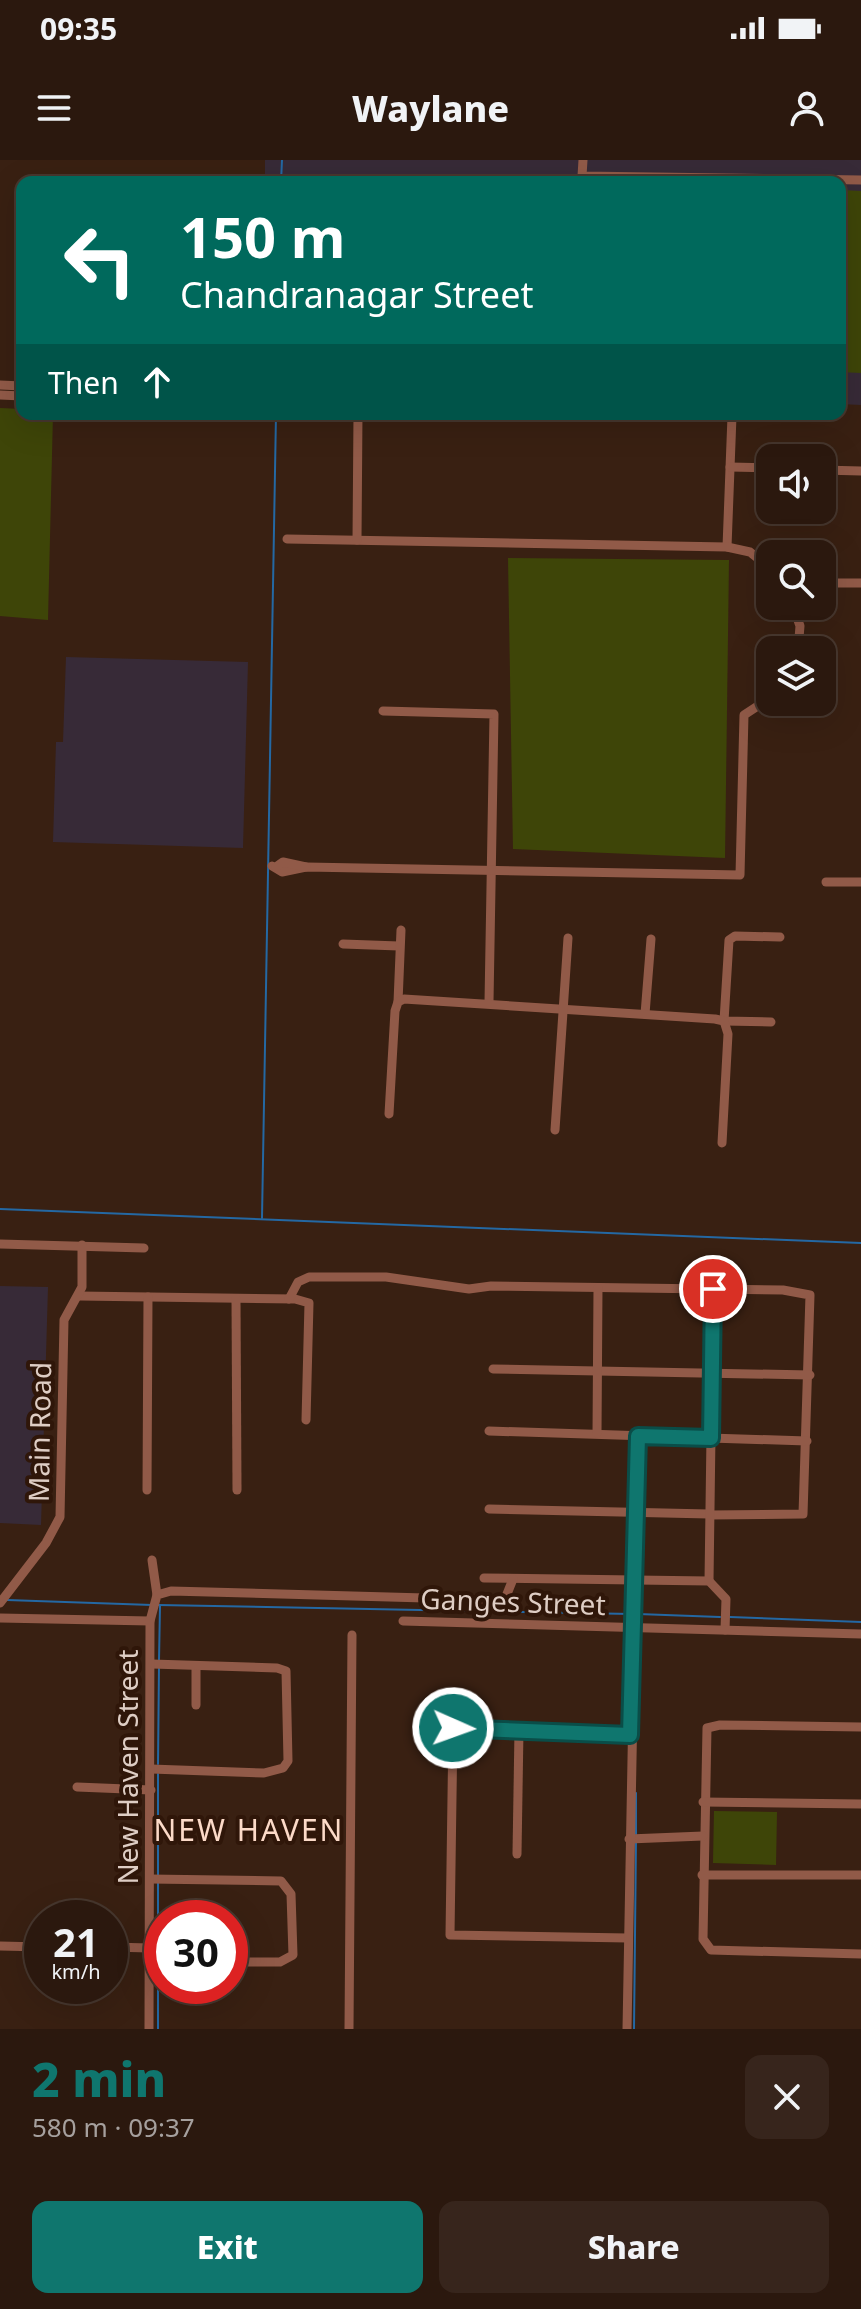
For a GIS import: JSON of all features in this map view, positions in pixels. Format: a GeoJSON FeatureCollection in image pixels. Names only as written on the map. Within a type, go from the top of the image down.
{"type":"FeatureCollection","features":[{"type":"Feature","properties":{"kind":"street"},"geometry":{"type":"LineString","coordinates":[[357,540],[358,420]]}},
{"type":"Feature","properties":{"kind":"street"},"geometry":{"type":"LineString","coordinates":[[727,547],[732,420]]}},
{"type":"Feature","properties":{"kind":"street"},"geometry":{"type":"LineString","coordinates":[[730,467],[756,468]]}},
{"type":"Feature","properties":{"kind":"street"},"geometry":{"type":"LineString","coordinates":[[836,470],[861,471]]}},
{"type":"Feature","properties":{"kind":"street"},"geometry":{"type":"LineString","coordinates":[[287,539],[727,547],[750,552],[756,557]]}},
{"type":"Feature","properties":{"kind":"street"},"geometry":{"type":"LineString","coordinates":[[836,583],[861,583]]}},
{"type":"Feature","properties":{"kind":"street"},"geometry":{"type":"LineString","coordinates":[[274,867],[283,862],[306,867],[740,875],[744,715],[756,707]]}},
{"type":"Feature","properties":{"kind":"street"},"geometry":{"type":"LineString","coordinates":[[383,711],[494,714],[489,1002]]}},
{"type":"Feature","properties":{"kind":"street"},"geometry":{"type":"LineString","coordinates":[[826,882],[861,882]]}},
{"type":"Feature","properties":{"kind":"street"},"geometry":{"type":"LineString","coordinates":[[389,1114],[401,930]]}},
{"type":"Feature","properties":{"kind":"street"},"geometry":{"type":"LineString","coordinates":[[722,1143],[729,940],[735,936],[780,937]]}},
{"type":"Feature","properties":{"kind":"street"},"geometry":{"type":"LineString","coordinates":[[555,1130],[568,938]]}},
{"type":"Feature","properties":{"kind":"street"},"geometry":{"type":"LineString","coordinates":[[645,1014],[651,939]]}},
{"type":"Feature","properties":{"kind":"street"},"geometry":{"type":"LineString","coordinates":[[343,944],[399,946]]}},
{"type":"Feature","properties":{"kind":"street"},"geometry":{"type":"LineString","coordinates":[[398,1002],[404,999],[489,1002],[771,1022]]}},
{"type":"Feature","properties":{"kind":"street"},"geometry":{"type":"LineString","coordinates":[[0,1244],[144,1248]]}},
{"type":"Feature","properties":{"kind":"street","name":"Main Road"},"geometry":{"type":"LineString","coordinates":[[0,1603],[5,1587],[46,1543],[60,1517],[64,1320],[79,1296],[82,1245]]}},
{"type":"Feature","properties":{"kind":"street"},"geometry":{"type":"LineString","coordinates":[[289,1299],[298,1282],[309,1277],[386,1277],[469,1289],[491,1286],[783,1290],[810,1295],[810,1375],[803,1514],[489,1509]]}},
{"type":"Feature","properties":{"kind":"street"},"geometry":{"type":"LineString","coordinates":[[597,1433],[598,1288]]}},
{"type":"Feature","properties":{"kind":"street"},"geometry":{"type":"LineString","coordinates":[[713,1289],[709,1581],[726,1599],[725,1622]]}},
{"type":"Feature","properties":{"kind":"street"},"geometry":{"type":"LineString","coordinates":[[79,1296],[289,1299],[309,1303],[306,1420]]}},
{"type":"Feature","properties":{"kind":"street"},"geometry":{"type":"LineString","coordinates":[[147,1490],[148,1297]]}},
{"type":"Feature","properties":{"kind":"street"},"geometry":{"type":"LineString","coordinates":[[236,1299],[237,1490]]}},
{"type":"Feature","properties":{"kind":"street"},"geometry":{"type":"LineString","coordinates":[[493,1369],[810,1375]]}},
{"type":"Feature","properties":{"kind":"street"},"geometry":{"type":"LineString","coordinates":[[489,1431],[807,1441]]}},
{"type":"Feature","properties":{"kind":"street"},"geometry":{"type":"LineString","coordinates":[[627,2029],[628,1938],[635,1838],[630,1735],[638,1436]]}},
{"type":"Feature","properties":{"kind":"street"},"geometry":{"type":"LineString","coordinates":[[152,1560],[156,1598],[171,1591],[497,1600],[505,1599],[513,1579]]}},
{"type":"Feature","properties":{"kind":"street"},"geometry":{"type":"LineString","coordinates":[[484,1578],[709,1581]]}},
{"type":"Feature","properties":{"kind":"street","name":"New Haven Street"},"geometry":{"type":"LineString","coordinates":[[150,1900],[151,1790],[155,1770],[159,1664],[151,1617],[156,1598]]}},
{"type":"Feature","properties":{"kind":"street"},"geometry":{"type":"LineString","coordinates":[[0,1618],[151,1617]]}},
{"type":"Feature","properties":{"kind":"street","name":"Ganges Street"},"geometry":{"type":"LineString","coordinates":[[403,1621],[632,1618],[725,1622],[861,1634]]}},
{"type":"Feature","properties":{"kind":"street"},"geometry":{"type":"LineString","coordinates":[[349,2029],[352,1635]]}},
{"type":"Feature","properties":{"kind":"street"},"geometry":{"type":"LineString","coordinates":[[155,1770],[264,1773],[287,1764],[286,1671],[159,1664]]}},
{"type":"Feature","properties":{"kind":"street"},"geometry":{"type":"LineString","coordinates":[[196,1666],[196,1705]]}},
{"type":"Feature","properties":{"kind":"street"},"geometry":{"type":"LineString","coordinates":[[861,1727],[720,1725],[707,1728],[702,1875],[703,1939],[708,1948],[719,1952],[861,1954]]}},
{"type":"Feature","properties":{"kind":"street"},"geometry":{"type":"LineString","coordinates":[[628,1938],[450,1935],[453,1728],[630,1735]]}},
{"type":"Feature","properties":{"kind":"street"},"geometry":{"type":"LineString","coordinates":[[517,1854],[519,1730]]}},
{"type":"Feature","properties":{"kind":"street"},"geometry":{"type":"LineString","coordinates":[[77,1787],[151,1790]]}},
{"type":"Feature","properties":{"kind":"street"},"geometry":{"type":"LineString","coordinates":[[703,1802],[861,1804]]}},
{"type":"Feature","properties":{"kind":"street"},"geometry":{"type":"LineString","coordinates":[[635,1838],[703,1836]]}},
{"type":"Feature","properties":{"kind":"street"},"geometry":{"type":"LineString","coordinates":[[702,1875],[861,1875]]}},
{"type":"Feature","properties":{"kind":"street"},"geometry":{"type":"LineString","coordinates":[[150,1879],[281,1881],[287,1886],[291,1894],[293,1955],[280,1962],[248,1962]]}},
{"type":"Feature","properties":{"kind":"street"},"geometry":{"type":"LineString","coordinates":[[0,1946],[24,1947]]}},
{"type":"Feature","properties":{"kind":"street","name":"New Haven Street"},"geometry":{"type":"LineString","coordinates":[[149,2004],[149,2029]]}},
{"type":"Feature","properties":{"kind":"shaded area"},"geometry":{"type":"Polygon","coordinates":[[[265,160],[861,160],[861,405],[846,404],[846,176],[265,176],[265,160]]]}},
{"type":"Feature","properties":{"kind":"shaded area"},"geometry":{"type":"Polygon","coordinates":[[[66,657],[248,662],[243,848],[53,842],[56,742],[63,742],[66,657]]]}},
{"type":"Feature","properties":{"kind":"shaded area"},"geometry":{"type":"Polygon","coordinates":[[[0,1286],[48,1287],[41,1525],[0,1523],[0,1286]]]}},
{"type":"Feature","properties":{"kind":"green space"},"geometry":{"type":"Polygon","coordinates":[[[846,190],[861,191],[861,373],[846,372],[846,190]]]}},
{"type":"Feature","properties":{"kind":"green space"},"geometry":{"type":"Polygon","coordinates":[[[0,408],[16,409],[16,420],[53,420],[48,620],[0,616],[0,408]]]}},
{"type":"Feature","properties":{"kind":"green space"},"geometry":{"type":"Polygon","coordinates":[[[508,558],[729,560],[725,858],[513,849],[508,558]]]}},
{"type":"Feature","properties":{"kind":"green space"},"geometry":{"type":"Polygon","coordinates":[[[714,1811],[777,1812],[776,1865],[713,1863],[714,1811]]]}},
{"type":"Feature","properties":{"kind":"waterway"},"geometry":{"type":"LineString","coordinates":[[281,176],[282,160]]}},
{"type":"Feature","properties":{"kind":"waterway"},"geometry":{"type":"LineString","coordinates":[[262,1218],[276,420]]}},
{"type":"Feature","properties":{"kind":"waterway"},"geometry":{"type":"LineString","coordinates":[[0,1209],[861,1243]]}},
{"type":"Feature","properties":{"kind":"waterway"},"geometry":{"type":"LineString","coordinates":[[7,1600],[152,1605]]}},
{"type":"Feature","properties":{"kind":"waterway"},"geometry":{"type":"LineString","coordinates":[[158,1605],[632,1614]]}},
{"type":"Feature","properties":{"kind":"waterway"},"geometry":{"type":"LineString","coordinates":[[159,1660],[160,1606]]}},
{"type":"Feature","properties":{"kind":"waterway"},"geometry":{"type":"LineString","coordinates":[[638,1614],[720,1617]]}},
{"type":"Feature","properties":{"kind":"waterway"},"geometry":{"type":"LineString","coordinates":[[730,1617],[861,1622]]}},
{"type":"Feature","properties":{"kind":"waterway"},"geometry":{"type":"LineString","coordinates":[[158,1764],[159,1666]]}},
{"type":"Feature","properties":{"kind":"waterway"},"geometry":{"type":"LineString","coordinates":[[158,1774],[158,1876]]}},
{"type":"Feature","properties":{"kind":"waterway"},"geometry":{"type":"LineString","coordinates":[[636,1793],[636,1835]]}},
{"type":"Feature","properties":{"kind":"waterway"},"geometry":{"type":"LineString","coordinates":[[634,2029],[636,1841]]}},
{"type":"Feature","properties":{"kind":"waterway"},"geometry":{"type":"LineString","coordinates":[[158,1882],[158,1900]]}},
{"type":"Feature","properties":{"kind":"waterway"},"geometry":{"type":"LineString","coordinates":[[158,2004],[158,2029]]}},
{"type":"Feature","properties":{"kind":"district","name":"NEW HAVEN"},"geometry":{"type":"Point","coordinates":[249,1831]}},
{"type":"Feature","properties":{"kind":"route"},"geometry":{"type":"LineString","coordinates":[[453,1728],[630,1735],[638,1436],[711,1438],[713,1289]]}}]}
